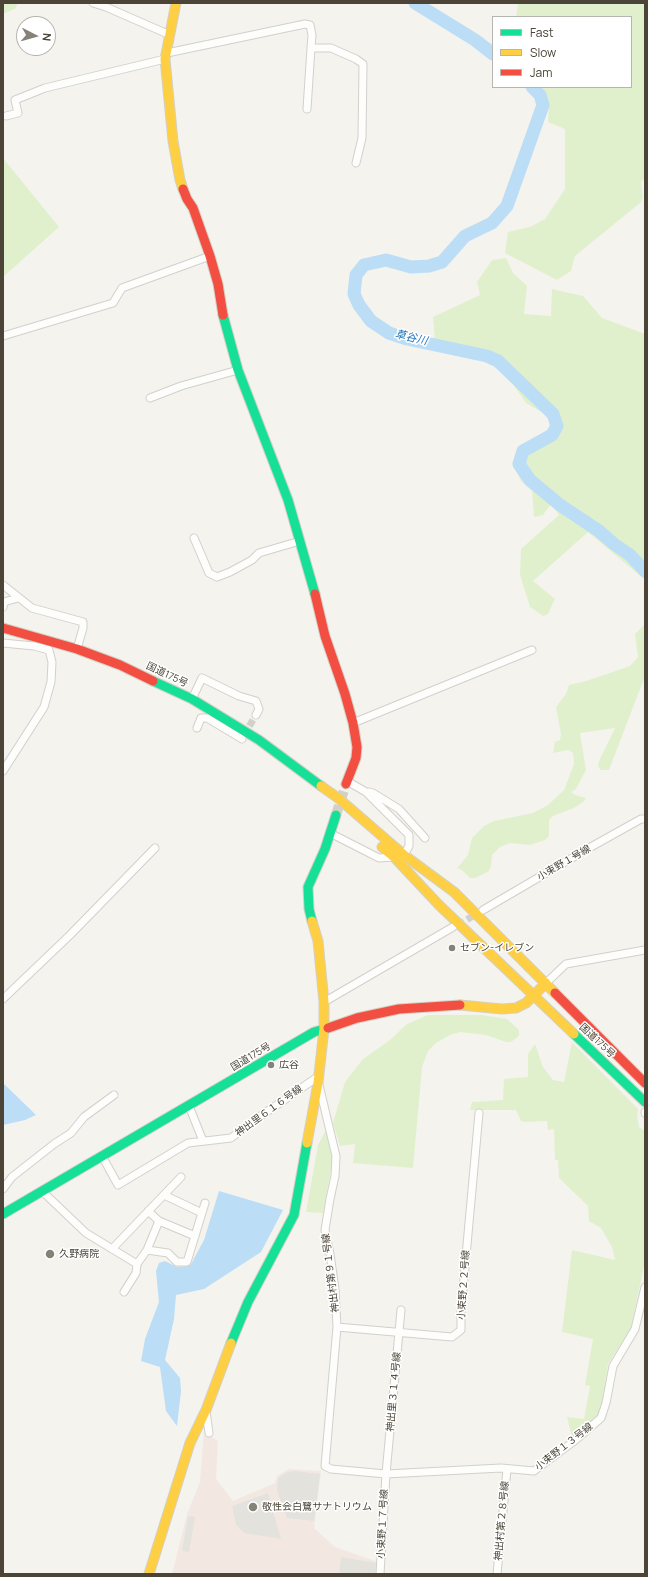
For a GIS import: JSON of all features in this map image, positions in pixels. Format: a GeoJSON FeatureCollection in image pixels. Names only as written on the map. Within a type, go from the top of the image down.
{"type":"FeatureCollection","features":[{"type":"Feature","properties":{"kind":"main road"},"geometry":{"type":"LineString","coordinates":[[176,3],[166,56],[173,141],[180,180],[187,199],[193,208],[210,256],[218,284],[223,315],[238,370],[288,500],[317,600],[325,636],[345,694],[353,723],[357,747],[356,758],[347,782]]}},
{"type":"Feature","properties":{"kind":"main road","name":"国道175号"},"geometry":{"type":"LineString","coordinates":[[3,628],[51,646],[77,649],[120,665],[192,699],[259,740],[305,776],[338,798],[404,855],[454,892],[645,1082]]}},
{"type":"Feature","properties":{"kind":"main road","name":"国道175号"},"geometry":{"type":"LineString","coordinates":[[305,776],[331,803],[394,856],[439,905],[645,1102]]}},
{"type":"Feature","properties":{"kind":"main road"},"geometry":{"type":"LineString","coordinates":[[149,1574],[190,1443],[206,1410],[248,1302],[294,1215],[318,1079],[324,1028],[324,1002],[318,941],[309,910],[308,887],[336,815]]}},
{"type":"Feature","properties":{"kind":"main road","name":"国道175号"},"geometry":{"type":"LineString","coordinates":[[4,1216],[42,1191],[294,1043],[324,1028],[357,1018],[399,1009],[463,1005],[502,1009],[516,1008],[526,1003],[546,983]]}},
{"type":"Feature","properties":{"kind":"street"},"geometry":{"type":"LineString","coordinates":[[93,3],[106,7],[170,35]]}},
{"type":"Feature","properties":{"kind":"street"},"geometry":{"type":"LineString","coordinates":[[6,116],[18,113],[15,100],[45,88],[166,56],[304,24],[310,26],[312,35],[307,109]]}},
{"type":"Feature","properties":{"kind":"street"},"geometry":{"type":"LineString","coordinates":[[311,48],[330,48],[356,59],[363,64],[362,138],[356,163]]}},
{"type":"Feature","properties":{"kind":"street"},"geometry":{"type":"LineString","coordinates":[[3,336],[113,304],[122,288],[210,256]]}},
{"type":"Feature","properties":{"kind":"street"},"geometry":{"type":"LineString","coordinates":[[150,398],[181,386],[238,370]]}},
{"type":"Feature","properties":{"kind":"street"},"geometry":{"type":"LineString","coordinates":[[194,538],[209,573],[216,577],[230,572],[252,560],[259,553],[300,541]]}},
{"type":"Feature","properties":{"kind":"street"},"geometry":{"type":"LineString","coordinates":[[3,585],[32,608],[83,622],[83,628],[77,649]]}},
{"type":"Feature","properties":{"kind":"street"},"geometry":{"type":"LineString","coordinates":[[3,608],[4,602],[18,598]]}},
{"type":"Feature","properties":{"kind":"street"},"geometry":{"type":"LineString","coordinates":[[3,643],[51,646],[52,662],[51,682],[44,707],[4,768]]}},
{"type":"Feature","properties":{"kind":"street"},"geometry":{"type":"LineString","coordinates":[[353,723],[532,650]]}},
{"type":"Feature","properties":{"kind":"street"},"geometry":{"type":"LineString","coordinates":[[192,699],[202,678],[239,696],[256,701],[259,709],[256,715]]}},
{"type":"Feature","properties":{"kind":"street"},"geometry":{"type":"LineString","coordinates":[[197,728],[201,718],[207,718],[242,739]]}},
{"type":"Feature","properties":{"kind":"street"},"geometry":{"type":"LineString","coordinates":[[347,782],[366,792],[409,835],[409,846],[404,855]]}},
{"type":"Feature","properties":{"kind":"street"},"geometry":{"type":"LineString","coordinates":[[366,792],[373,793],[399,810],[425,838]]}},
{"type":"Feature","properties":{"kind":"street","name":"小束野１号線"},"geometry":{"type":"LineString","coordinates":[[483,910],[588,848],[641,819],[645,819]]}},
{"type":"Feature","properties":{"kind":"street"},"geometry":{"type":"LineString","coordinates":[[330,833],[379,858],[394,856]]}},
{"type":"Feature","properties":{"kind":"street"},"geometry":{"type":"LineString","coordinates":[[3,999],[70,935],[155,848]]}},
{"type":"Feature","properties":{"kind":"street"},"geometry":{"type":"LineString","coordinates":[[324,1002],[454,928]]}},
{"type":"Feature","properties":{"kind":"street"},"geometry":{"type":"LineString","coordinates":[[546,983],[566,964],[645,950]]}},
{"type":"Feature","properties":{"kind":"street","name":"神出里６１６号線"},"geometry":{"type":"LineString","coordinates":[[102,1156],[118,1185],[188,1143],[219,1141],[232,1138],[318,1079]]}},
{"type":"Feature","properties":{"kind":"street","name":"神出村第９１号線"},"geometry":{"type":"LineString","coordinates":[[318,1079],[336,1156],[335,1176],[325,1230],[333,1275],[336,1327],[325,1466]]}},
{"type":"Feature","properties":{"kind":"street"},"geometry":{"type":"LineString","coordinates":[[3,1188],[12,1177],[54,1144],[71,1133],[84,1117],[114,1095]]}},
{"type":"Feature","properties":{"kind":"street"},"geometry":{"type":"LineString","coordinates":[[188,1106],[203,1141]]}},
{"type":"Feature","properties":{"kind":"street","name":"小束野２２号線"},"geometry":{"type":"LineString","coordinates":[[336,1327],[452,1337],[461,1330],[479,1113]]}},
{"type":"Feature","properties":{"kind":"street"},"geometry":{"type":"LineString","coordinates":[[112,1249],[181,1177]]}},
{"type":"Feature","properties":{"kind":"street"},"geometry":{"type":"LineString","coordinates":[[42,1191],[86,1233],[137,1264]]}},
{"type":"Feature","properties":{"kind":"street"},"geometry":{"type":"LineString","coordinates":[[164,1195],[202,1213]]}},
{"type":"Feature","properties":{"kind":"street"},"geometry":{"type":"LineString","coordinates":[[147,1250],[168,1253],[177,1262],[187,1262],[205,1204]]}},
{"type":"Feature","properties":{"kind":"street"},"geometry":{"type":"LineString","coordinates":[[148,1211],[159,1221],[195,1236]]}},
{"type":"Feature","properties":{"kind":"street"},"geometry":{"type":"LineString","coordinates":[[124,1292],[136,1273],[137,1264],[147,1250],[159,1221]]}},
{"type":"Feature","properties":{"kind":"street","name":"小束野１３号線"},"geometry":{"type":"LineString","coordinates":[[325,1466],[331,1469],[386,1474],[501,1468],[534,1471],[573,1442],[601,1418],[606,1403],[613,1366],[635,1329],[645,1287]]}},
{"type":"Feature","properties":{"kind":"street","name":"神出里３１４号線"},"geometry":{"type":"LineString","coordinates":[[386,1474],[402,1310]]}},
{"type":"Feature","properties":{"kind":"street"},"geometry":{"type":"LineString","coordinates":[[206,1410],[209,1433]]}},
{"type":"Feature","properties":{"kind":"street","name":"神出村第２８号線"},"geometry":{"type":"LineString","coordinates":[[497,1574],[507,1469]]}},
{"type":"Feature","properties":{"kind":"street","name":"小束野１７号線"},"geometry":{"type":"LineString","coordinates":[[380,1574],[386,1474]]}},
{"type":"Feature","properties":{"kind":"shaded area","name":"敬性会白鷺サナトリウム"},"geometry":{"type":"Polygon","coordinates":[[[204,1432],[218,1441],[216,1479],[233,1501],[275,1483],[277,1476],[289,1469],[321,1471],[314,1528],[335,1547],[378,1562],[377,1574],[172,1574],[187,1514],[200,1482],[204,1432]]]}},
{"type":"Feature","properties":{"kind":"shaded area"},"geometry":{"type":"Polygon","coordinates":[[[294,1471],[320,1474],[314,1521],[287,1518],[277,1491],[278,1478],[287,1472],[294,1471]]]}},
{"type":"Feature","properties":{"kind":"shaded area"},"geometry":{"type":"Polygon","coordinates":[[[268,1493],[281,1539],[244,1533],[236,1525],[232,1506],[268,1493]]]}},
{"type":"Feature","properties":{"kind":"shaded area"},"geometry":{"type":"Polygon","coordinates":[[[188,1516],[195,1517],[189,1552],[182,1551],[188,1516]]]}},
{"type":"Feature","properties":{"kind":"shaded area"},"geometry":{"type":"Polygon","coordinates":[[[341,1557],[376,1563],[375,1574],[339,1574],[341,1557]]]}},
{"type":"Feature","properties":{"kind":"green space"},"geometry":{"type":"Polygon","coordinates":[[[3,3],[18,3],[15,9],[3,14],[3,3]]]}},
{"type":"Feature","properties":{"kind":"green space"},"geometry":{"type":"Polygon","coordinates":[[[516,3],[645,3],[645,178],[641,182],[643,198],[640,203],[575,256],[571,271],[557,280],[505,253],[508,232],[530,227],[545,219],[565,189],[565,129],[548,122],[549,103],[542,88],[632,88],[632,16],[516,16],[518,4],[516,3]]]}},
{"type":"Feature","properties":{"kind":"green space"},"geometry":{"type":"Polygon","coordinates":[[[3,158],[59,227],[3,277],[3,158]]]}},
{"type":"Feature","properties":{"kind":"green space"},"geometry":{"type":"Polygon","coordinates":[[[506,258],[513,273],[527,286],[524,314],[551,316],[552,289],[583,296],[602,318],[645,334],[645,580],[588,532],[533,581],[555,599],[548,614],[543,616],[530,607],[520,575],[521,549],[559,515],[551,504],[543,515],[534,517],[532,491],[521,481],[514,466],[529,451],[556,436],[548,416],[526,403],[491,353],[435,340],[433,317],[480,295],[477,282],[492,260],[506,258]]]}},
{"type":"Feature","properties":{"kind":"green space"},"geometry":{"type":"Polygon","coordinates":[[[645,624],[645,676],[609,770],[601,770],[598,766],[615,728],[580,733],[586,770],[576,789],[571,792],[575,795],[586,798],[583,802],[574,808],[553,816],[549,820],[549,836],[545,840],[530,845],[510,843],[500,847],[492,855],[489,871],[475,878],[470,878],[462,870],[457,868],[468,855],[472,838],[484,826],[494,821],[533,813],[548,805],[564,790],[574,764],[573,753],[568,750],[553,753],[555,742],[560,740],[561,734],[556,707],[566,694],[569,685],[586,681],[630,666],[638,657],[635,634],[645,624]]]}},
{"type":"Feature","properties":{"kind":"green space"},"geometry":{"type":"Polygon","coordinates":[[[428,1015],[482,1015],[507,1019],[519,1030],[519,1036],[511,1042],[506,1042],[486,1035],[460,1032],[450,1035],[436,1043],[428,1051],[422,1067],[413,1168],[353,1163],[355,1144],[340,1146],[333,1123],[345,1082],[363,1059],[390,1040],[407,1024],[428,1015]]]}},
{"type":"Feature","properties":{"kind":"green space"},"geometry":{"type":"Polygon","coordinates":[[[572,1042],[638,1109],[637,1115],[639,1127],[645,1131],[645,1261],[631,1328],[608,1364],[603,1401],[598,1418],[572,1437],[567,1417],[584,1419],[590,1386],[585,1385],[593,1339],[562,1332],[572,1250],[615,1260],[612,1247],[601,1228],[589,1221],[588,1206],[559,1178],[558,1160],[555,1160],[554,1129],[548,1130],[547,1121],[521,1121],[516,1110],[470,1110],[472,1102],[503,1100],[504,1079],[528,1077],[528,1054],[535,1044],[543,1067],[553,1080],[564,1082],[572,1042]]]}},
{"type":"Feature","properties":{"kind":"green space"},"geometry":{"type":"Polygon","coordinates":[[[326,1130],[333,1158],[323,1213],[306,1212],[318,1145],[326,1130]]]}},
{"type":"Feature","properties":{"kind":"water"},"geometry":{"type":"Polygon","coordinates":[[[3,1083],[36,1115],[25,1120],[3,1125],[3,1083]]]}},
{"type":"Feature","properties":{"kind":"water"},"geometry":{"type":"Polygon","coordinates":[[[219,1191],[283,1210],[261,1252],[204,1289],[176,1295],[174,1319],[165,1360],[180,1378],[181,1391],[177,1426],[166,1411],[160,1367],[141,1361],[145,1339],[159,1302],[156,1271],[159,1263],[165,1261],[177,1267],[190,1266],[204,1240],[219,1191]]]}},
{"type":"Feature","properties":{"kind":"waterway","name":"草谷川"},"geometry":{"type":"LineString","coordinates":[[415,3],[475,40],[492,53]]}},
{"type":"Feature","properties":{"kind":"waterway","name":"草谷川"},"geometry":{"type":"LineString","coordinates":[[533,88],[540,95],[543,105],[507,206],[492,223],[465,236],[442,262],[429,266],[411,267],[386,260],[364,265],[356,275],[354,294],[359,305],[371,321],[389,333],[407,339],[487,356],[498,361],[553,414],[557,426],[552,435],[523,451],[519,464],[530,480],[560,505],[599,531],[630,555],[645,571]]}},
{"type":"Feature","properties":{"kind":"tunnel"},"geometry":{"type":"LineString","coordinates":[[244,735],[256,715]]}},
{"type":"Feature","properties":{"kind":"tunnel"},"geometry":{"type":"LineString","coordinates":[[336,815],[346,784]]}},
{"type":"Feature","properties":{"kind":"tunnel"},"geometry":{"type":"LineString","coordinates":[[458,925],[478,913]]}},
{"type":"Feature","properties":{"kind":"traffic: fast"},"geometry":{"type":"LineString","coordinates":[[223,315],[238,370],[288,500],[315,594]]}},
{"type":"Feature","properties":{"kind":"traffic: fast"},"geometry":{"type":"LineString","coordinates":[[153,681],[192,699],[259,740],[321,786]]}},
{"type":"Feature","properties":{"kind":"traffic: fast"},"geometry":{"type":"LineString","coordinates":[[312,921],[309,909],[308,887],[325,849],[336,815]]}},
{"type":"Feature","properties":{"kind":"traffic: fast"},"geometry":{"type":"LineString","coordinates":[[3,1214],[314,1032],[328,1028]]}},
{"type":"Feature","properties":{"kind":"traffic: fast"},"geometry":{"type":"LineString","coordinates":[[574,1034],[645,1102]]}},
{"type":"Feature","properties":{"kind":"traffic: fast"},"geometry":{"type":"LineString","coordinates":[[231,1343],[248,1302],[294,1215],[307,1143]]}},
{"type":"Feature","properties":{"kind":"traffic: slow"},"geometry":{"type":"LineString","coordinates":[[176,3],[165,59],[173,141],[183,189]]}},
{"type":"Feature","properties":{"kind":"traffic: slow"},"geometry":{"type":"LineString","coordinates":[[321,786],[338,798],[404,855],[454,892],[555,993]]}},
{"type":"Feature","properties":{"kind":"traffic: slow"},"geometry":{"type":"LineString","coordinates":[[382,847],[394,857],[439,905],[574,1034]]}},
{"type":"Feature","properties":{"kind":"traffic: slow"},"geometry":{"type":"LineString","coordinates":[[307,1143],[318,1083],[324,1029],[324,1002],[318,941],[312,921]]}},
{"type":"Feature","properties":{"kind":"traffic: slow"},"geometry":{"type":"LineString","coordinates":[[460,1005],[502,1009],[516,1008],[526,1003],[546,983]]}},
{"type":"Feature","properties":{"kind":"traffic: slow"},"geometry":{"type":"LineString","coordinates":[[149,1574],[190,1443],[206,1410],[231,1343]]}},
{"type":"Feature","properties":{"kind":"traffic: jam"},"geometry":{"type":"LineString","coordinates":[[183,189],[193,208],[210,256],[218,284],[223,315]]}},
{"type":"Feature","properties":{"kind":"traffic: jam"},"geometry":{"type":"LineString","coordinates":[[315,594],[325,636],[345,694],[353,723],[357,747],[356,758],[346,784]]}},
{"type":"Feature","properties":{"kind":"traffic: jam"},"geometry":{"type":"LineString","coordinates":[[3,628],[77,649],[120,665],[153,681]]}},
{"type":"Feature","properties":{"kind":"traffic: jam"},"geometry":{"type":"LineString","coordinates":[[555,993],[645,1083]]}},
{"type":"Feature","properties":{"kind":"traffic: jam"},"geometry":{"type":"LineString","coordinates":[[328,1028],[357,1018],[399,1009],[460,1005]]}},
{"type":"Feature","properties":{"kind":"place","name":"セブン-イレブン"},"geometry":{"type":"Point","coordinates":[452,948]}},
{"type":"Feature","properties":{"kind":"place","name":"広谷"},"geometry":{"type":"Point","coordinates":[271,1065]}},
{"type":"Feature","properties":{"kind":"place","name":"久野病院"},"geometry":{"type":"Point","coordinates":[50,1254]}},
{"type":"Feature","properties":{"kind":"place","name":"敬性会白鷺サナトリウム"},"geometry":{"type":"Point","coordinates":[253,1507]}}]}
